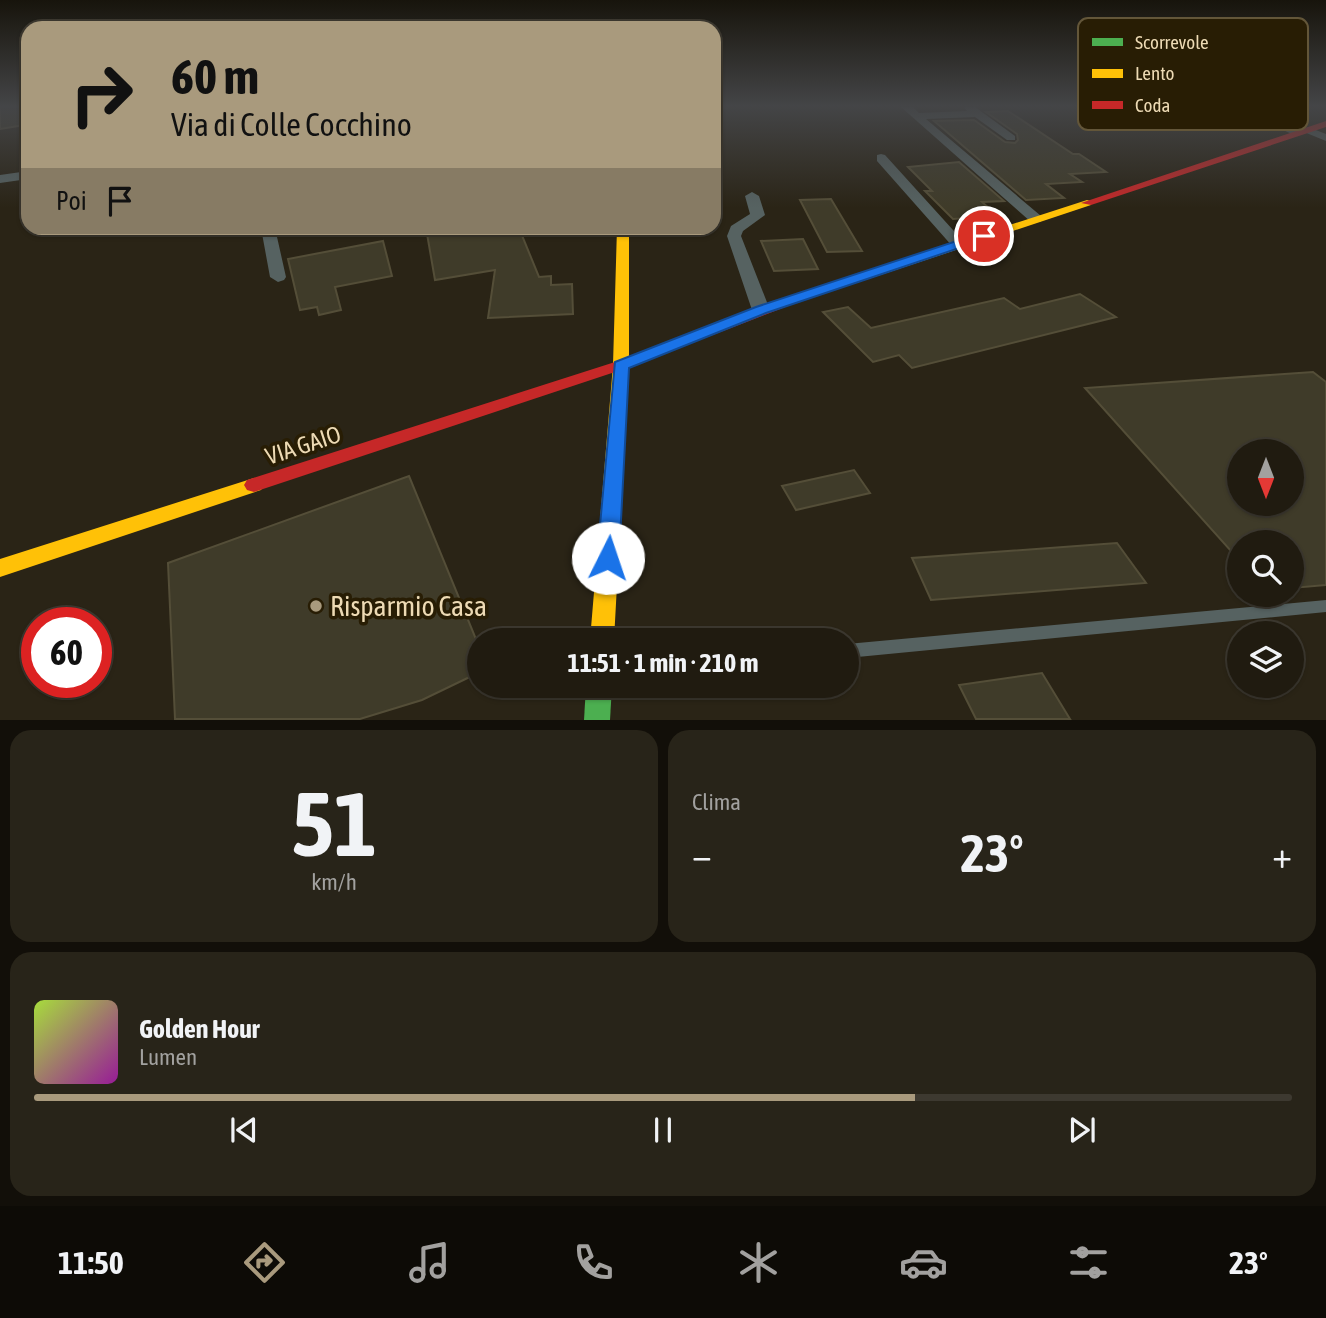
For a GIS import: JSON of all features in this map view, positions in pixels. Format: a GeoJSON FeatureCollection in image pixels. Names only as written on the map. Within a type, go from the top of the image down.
{"type":"FeatureCollection","features":[{"type":"Feature","properties":{"kind":"street"},"geometry":{"type":"LineString","coordinates":[[944,141],[1036,219]]}},
{"type":"Feature","properties":{"kind":"street","name":"VIA GAIO"},"geometry":{"type":"LineString","coordinates":[[0,568],[621,365],[761,310],[1277,141]]}},
{"type":"Feature","properties":{"kind":"street"},"geometry":{"type":"LineString","coordinates":[[881,158],[958,244]]}},
{"type":"Feature","properties":{"kind":"street"},"geometry":{"type":"LineString","coordinates":[[0,179],[21,176]]}},
{"type":"Feature","properties":{"kind":"street"},"geometry":{"type":"LineString","coordinates":[[752,196],[758,215],[739,226],[734,236],[761,310]]}},
{"type":"Feature","properties":{"kind":"street"},"geometry":{"type":"LineString","coordinates":[[269,235],[278,277]]}},
{"type":"Feature","properties":{"kind":"street"},"geometry":{"type":"LineString","coordinates":[[604,628],[621,365],[623,235]]}},
{"type":"Feature","properties":{"kind":"street"},"geometry":{"type":"LineString","coordinates":[[597,719],[598,698]]}},
{"type":"Feature","properties":{"kind":"lane"},"geometry":{"type":"LineString","coordinates":[[859,650],[1326,606]]}},
{"type":"Feature","properties":{"kind":"building"},"geometry":{"type":"Polygon","coordinates":[[[957,141],[1015,143],[1017,141],[1053,141],[1106,172],[1070,174],[1082,182],[1046,184],[1064,198],[1026,200],[957,141]]]}},
{"type":"Feature","properties":{"kind":"building"},"geometry":{"type":"Polygon","coordinates":[[[959,162],[1004,201],[982,202],[998,216],[953,219],[925,191],[932,191],[908,167],[959,162]]]}},
{"type":"Feature","properties":{"kind":"building"},"geometry":{"type":"Polygon","coordinates":[[[831,199],[862,251],[827,252],[800,200],[831,199]]]}},
{"type":"Feature","properties":{"kind":"building"},"geometry":{"type":"Polygon","coordinates":[[[427,235],[522,235],[539,277],[551,276],[551,285],[572,284],[573,314],[488,318],[495,270],[435,280],[427,235]]]}},
{"type":"Feature","properties":{"kind":"building"},"geometry":{"type":"Polygon","coordinates":[[[803,239],[818,269],[774,271],[761,241],[803,239]]]}},
{"type":"Feature","properties":{"kind":"building"},"geometry":{"type":"Polygon","coordinates":[[[383,241],[392,276],[335,287],[341,310],[319,315],[317,307],[300,310],[288,259],[383,241]]]}},
{"type":"Feature","properties":{"kind":"building"},"geometry":{"type":"Polygon","coordinates":[[[1080,294],[1116,317],[912,368],[899,355],[873,362],[823,312],[848,307],[871,328],[1004,298],[1020,309],[1080,294]]]}},
{"type":"Feature","properties":{"kind":"building"},"geometry":{"type":"Polygon","coordinates":[[[1313,372],[1326,382],[1326,585],[1304,587],[1304,530],[1227,530],[1227,547],[1085,388],[1313,372]]]}},
{"type":"Feature","properties":{"kind":"building"},"geometry":{"type":"Polygon","coordinates":[[[854,470],[870,493],[796,510],[782,486],[854,470]]]}},
{"type":"Feature","properties":{"kind":"building","name":"Risparmio Casa"},"geometry":{"type":"Polygon","coordinates":[[[409,476],[471,628],[467,628],[467,678],[422,700],[360,719],[175,719],[168,563],[409,476]]]}},
{"type":"Feature","properties":{"kind":"building"},"geometry":{"type":"Polygon","coordinates":[[[1117,543],[1146,583],[931,600],[912,558],[1117,543]]]}},
{"type":"Feature","properties":{"kind":"building"},"geometry":{"type":"Polygon","coordinates":[[[1042,673],[1070,719],[976,719],[959,685],[1042,673]]]}},
{"type":"Feature","properties":{"kind":"traffic: fast"},"geometry":{"type":"LineString","coordinates":[[597,720],[598,698]]}},
{"type":"Feature","properties":{"kind":"traffic: slow"},"geometry":{"type":"LineString","coordinates":[[788,301],[1087,203]]}},
{"type":"Feature","properties":{"kind":"traffic: slow"},"geometry":{"type":"LineString","coordinates":[[603,628],[621,365],[623,235]]}},
{"type":"Feature","properties":{"kind":"traffic: slow"},"geometry":{"type":"LineString","coordinates":[[0,568],[254,485]]}},
{"type":"Feature","properties":{"kind":"traffic: jam"},"geometry":{"type":"LineString","coordinates":[[1087,203],[1276,141]]}},
{"type":"Feature","properties":{"kind":"traffic: jam"},"geometry":{"type":"LineString","coordinates":[[254,485],[621,365],[788,301]]}},
{"type":"Feature","properties":{"kind":"place","name":"Risparmio Casa"},"geometry":{"type":"Point","coordinates":[316,606]}},
{"type":"Feature","properties":{"kind":"route"},"geometry":{"type":"LineString","coordinates":[[608,558],[621,365],[761,310],[984,236]]}}]}
